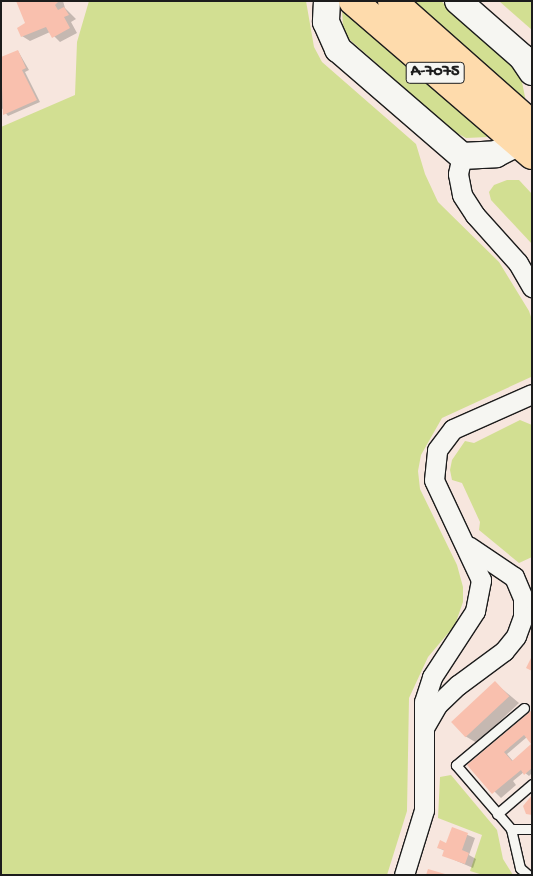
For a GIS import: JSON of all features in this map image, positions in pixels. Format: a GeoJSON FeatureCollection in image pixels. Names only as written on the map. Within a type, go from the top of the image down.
{"type":"FeatureCollection","features":[{"type":"Feature","properties":{"kind":"main road","name":"A-7075"},"geometry":{"type":"LineString","coordinates":[[353,1],[528,138]]}},
{"type":"Feature","properties":{"kind":"main road","name":"A-7075"},"geometry":{"type":"LineString","coordinates":[[392,1],[528,138]]}},
{"type":"Feature","properties":{"kind":"street"},"geometry":{"type":"LineString","coordinates":[[327,1],[326,22],[338,49],[462,156],[496,154],[528,138]]}},
{"type":"Feature","properties":{"kind":"street"},"geometry":{"type":"LineString","coordinates":[[458,1],[522,57],[532,72]]}},
{"type":"Feature","properties":{"kind":"street"},"geometry":{"type":"LineString","coordinates":[[462,156],[458,174],[462,194],[475,215],[518,263],[532,287]]}},
{"type":"Feature","properties":{"kind":"street"},"geometry":{"type":"LineString","coordinates":[[404,875],[424,810],[424,702],[432,677],[475,611],[481,580],[468,546],[434,480],[437,450],[453,429],[532,394]]}},
{"type":"Feature","properties":{"kind":"street"},"geometry":{"type":"LineString","coordinates":[[423,729],[437,705],[504,651],[516,636],[523,617],[523,598],[514,577],[468,546]]}},
{"type":"Feature","properties":{"kind":"lane"},"geometry":{"type":"LineString","coordinates":[[524,708],[456,765],[511,829],[520,868],[528,875]]}},
{"type":"Feature","properties":{"kind":"lane"},"geometry":{"type":"LineString","coordinates":[[497,814],[532,784]]}},
{"type":"Feature","properties":{"kind":"lane"},"geometry":{"type":"LineString","coordinates":[[511,829],[532,829]]}},
{"type":"Feature","properties":{"kind":"green space"},"geometry":{"type":"Polygon","coordinates":[[[89,1],[306,1],[314,47],[322,62],[416,144],[425,174],[438,202],[499,262],[529,311],[532,320],[531,377],[442,418],[421,455],[418,471],[420,489],[457,565],[463,587],[463,602],[455,625],[428,657],[409,698],[407,811],[387,875],[1,875],[1,127],[75,95],[77,42],[89,1]]]}},
{"type":"Feature","properties":{"kind":"green space"},"geometry":{"type":"Polygon","coordinates":[[[411,1],[441,1],[514,65],[521,77],[526,102],[411,1]]]}},
{"type":"Feature","properties":{"kind":"green space"},"geometry":{"type":"Polygon","coordinates":[[[499,1],[532,1],[532,30],[499,1]]]}},
{"type":"Feature","properties":{"kind":"green space"},"geometry":{"type":"Polygon","coordinates":[[[342,8],[488,137],[466,138],[453,131],[349,39],[343,28],[342,8]]]}},
{"type":"Feature","properties":{"kind":"green space"},"geometry":{"type":"Polygon","coordinates":[[[507,180],[519,180],[532,194],[532,244],[491,200],[489,192],[494,185],[507,180]]]}},
{"type":"Feature","properties":{"kind":"green space"},"geometry":{"type":"Polygon","coordinates":[[[520,420],[532,425],[532,557],[519,563],[479,530],[480,522],[462,483],[452,480],[450,470],[452,460],[465,441],[474,443],[520,420]]]}},
{"type":"Feature","properties":{"kind":"green space"},"geometry":{"type":"Polygon","coordinates":[[[451,775],[497,830],[503,859],[513,875],[483,875],[470,871],[482,835],[438,818],[440,777],[451,775]]]}},
{"type":"Feature","properties":{"kind":"building"},"geometry":{"type":"Polygon","coordinates":[[[16,1],[59,1],[55,5],[58,10],[64,7],[69,15],[64,17],[70,28],[52,38],[46,27],[21,37],[17,28],[25,23],[16,1]]]}},
{"type":"Feature","properties":{"kind":"building"},"geometry":{"type":"Polygon","coordinates":[[[18,50],[26,68],[22,70],[37,100],[3,115],[1,57],[18,50]]]}},
{"type":"Feature","properties":{"kind":"building"},"geometry":{"type":"Polygon","coordinates":[[[532,656],[532,671],[526,668],[532,656]]]}},
{"type":"Feature","properties":{"kind":"building"},"geometry":{"type":"Polygon","coordinates":[[[495,681],[509,696],[465,737],[451,722],[495,681]]]}},
{"type":"Feature","properties":{"kind":"building"},"geometry":{"type":"Polygon","coordinates":[[[532,710],[532,768],[524,775],[521,770],[492,794],[467,765],[532,710]],[[524,735],[504,752],[512,761],[531,744],[524,735]]]}},
{"type":"Feature","properties":{"kind":"building"},"geometry":{"type":"Polygon","coordinates":[[[532,795],[532,815],[526,814],[523,806],[532,795]]]}},
{"type":"Feature","properties":{"kind":"building"},"geometry":{"type":"Polygon","coordinates":[[[452,827],[468,833],[462,850],[469,853],[465,864],[442,856],[444,850],[437,848],[440,840],[446,843],[452,827]]]}},
{"type":"Feature","properties":{"kind":"building"},"geometry":{"type":"Polygon","coordinates":[[[428,869],[445,874],[445,875],[426,875],[428,869]]]}}]}
